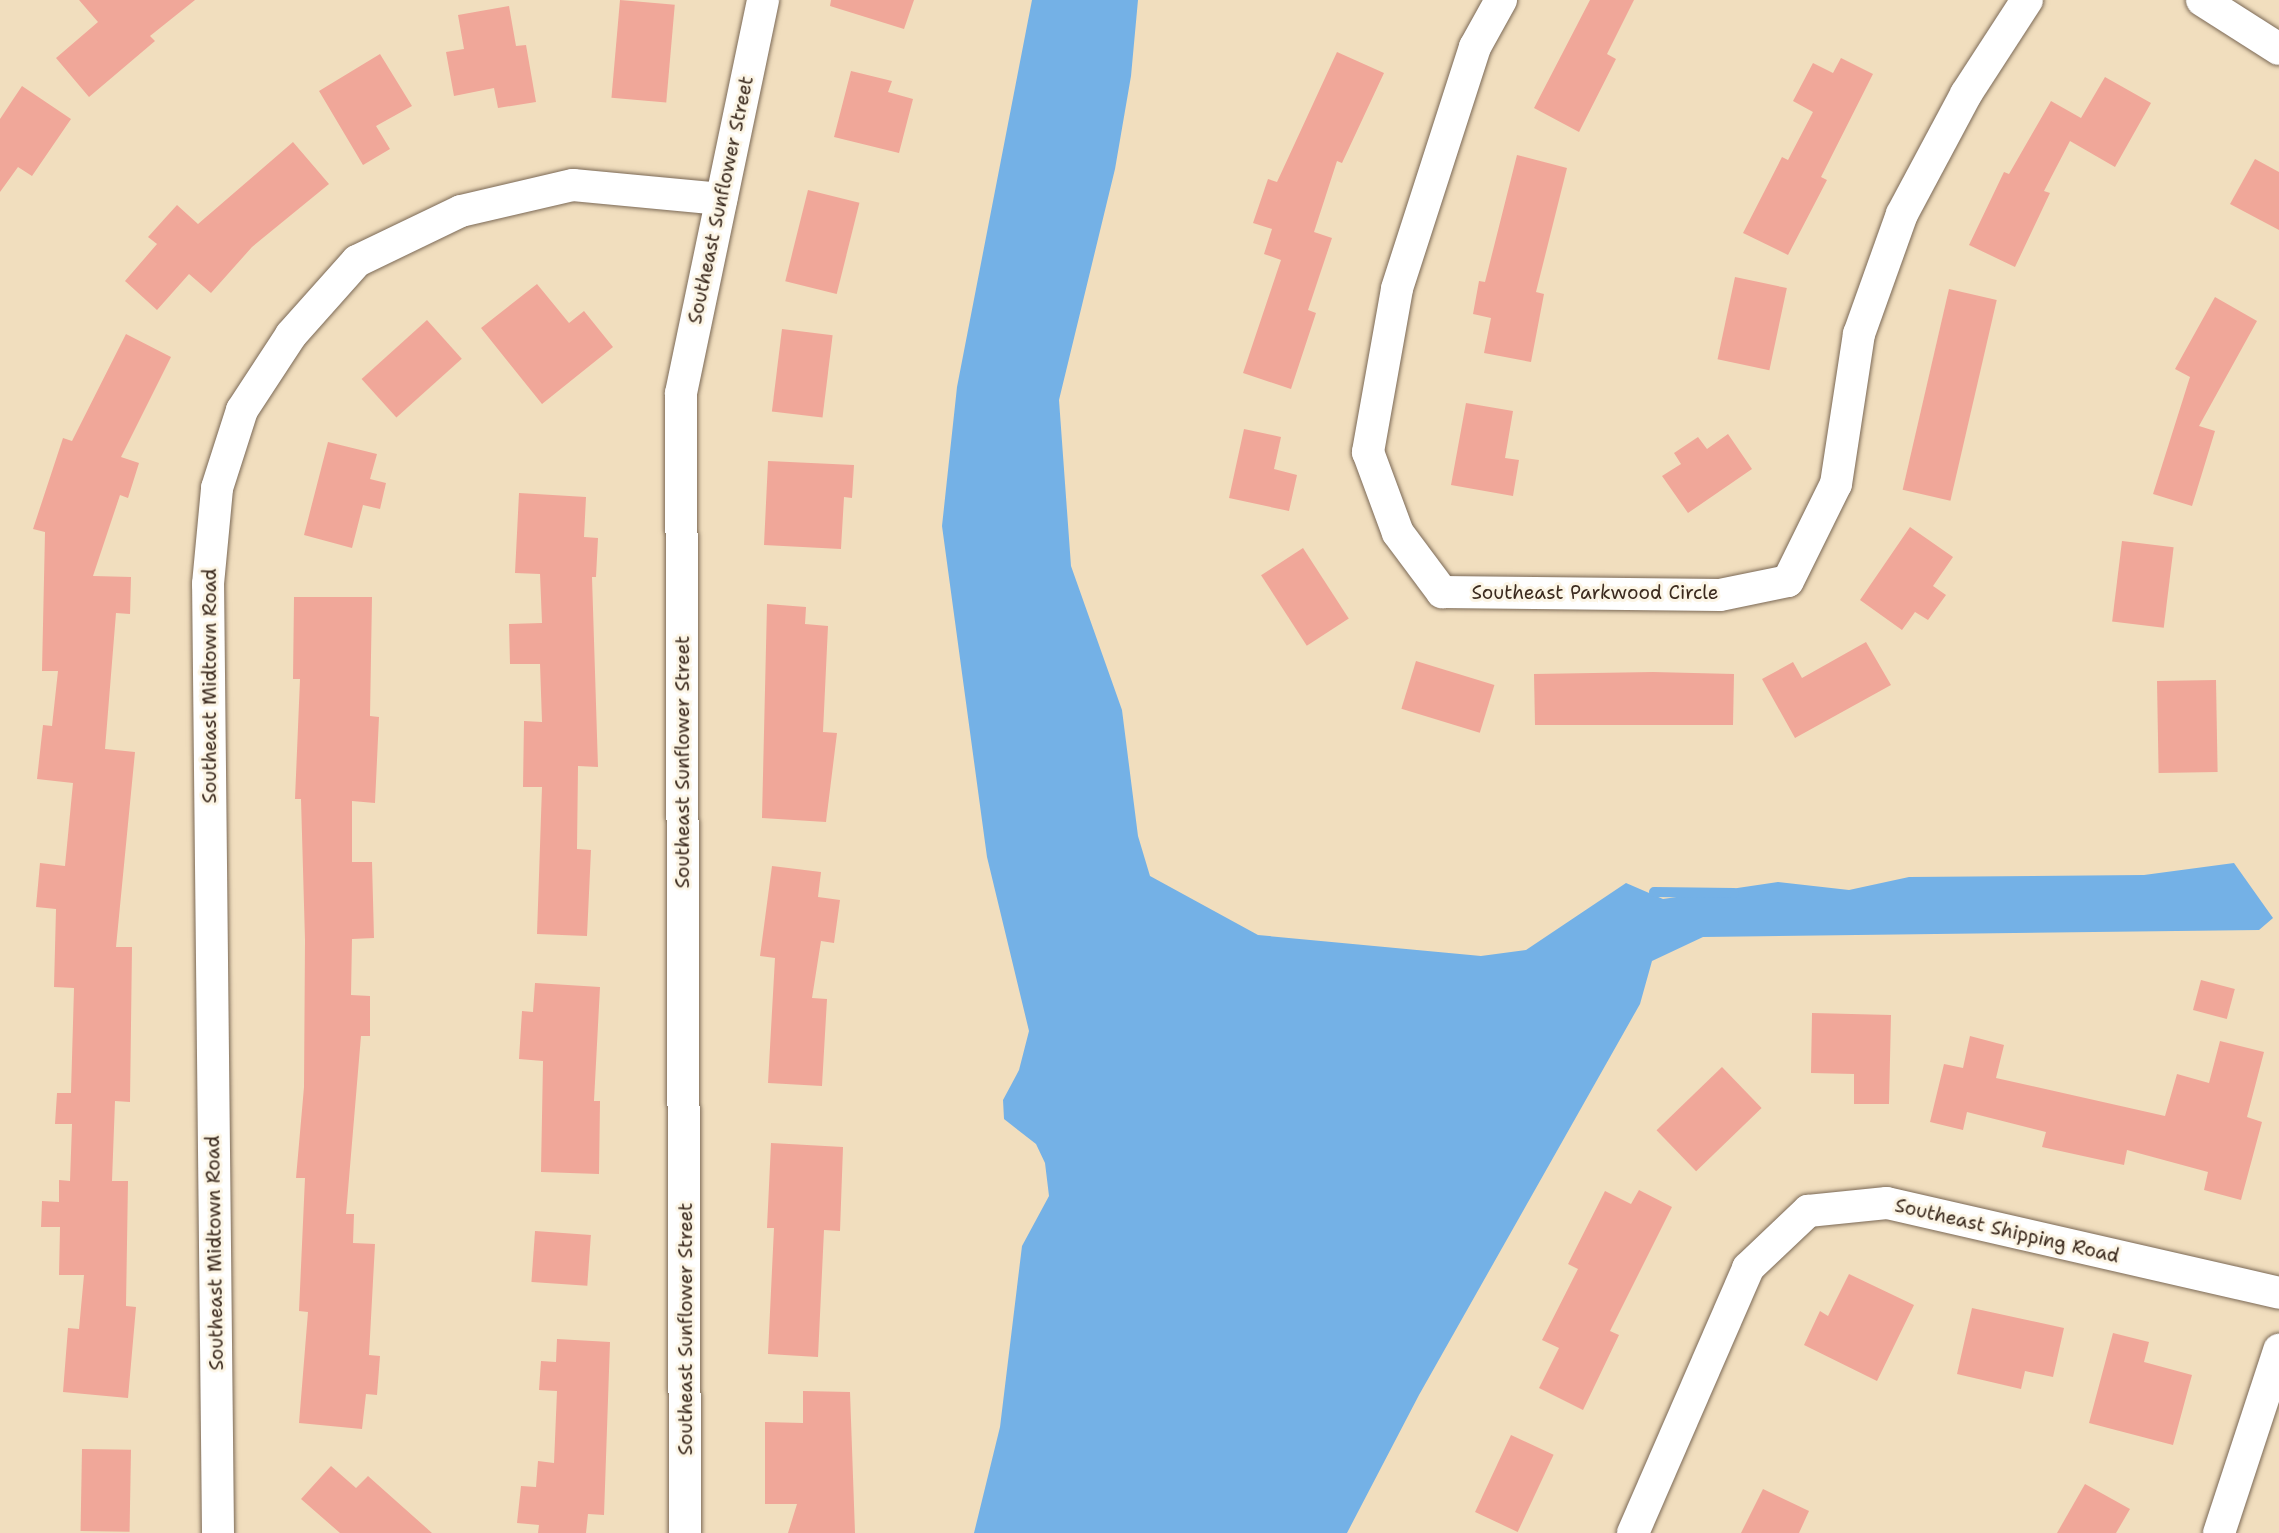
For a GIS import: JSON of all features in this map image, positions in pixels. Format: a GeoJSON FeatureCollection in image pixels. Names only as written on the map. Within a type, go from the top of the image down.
{"type":"FeatureCollection","features":[{"type":"Feature","properties":{"kind":"street","name":"Southeast Sunflower Street"},"geometry":{"type":"LineString","coordinates":[[685,1533],[681,393],[764,0]]}},
{"type":"Feature","properties":{"kind":"street","name":"Southeast Parkwood Circle"},"geometry":{"type":"LineString","coordinates":[[1501,0],[1475,47],[1397,289],[1367,452],[1398,533],[1442,592],[1720,595],[1788,581],[1836,484],[1859,334],[1902,214],[1966,94],[2027,0]]}},
{"type":"Feature","properties":{"kind":"street"},"geometry":{"type":"LineString","coordinates":[[2203,0],[2279,49]]}},
{"type":"Feature","properties":{"kind":"street","name":"Southeast Midtown Road"},"geometry":{"type":"LineString","coordinates":[[218,1533],[208,584],[217,488],[242,410],[290,335],[357,261],[461,211],[573,185],[721,199]]}},
{"type":"Feature","properties":{"kind":"street","name":"Southeast Shipping Road"},"geometry":{"type":"LineString","coordinates":[[1633,1533],[1748,1268],[1808,1211],[1887,1203],[2279,1293]]}},
{"type":"Feature","properties":{"kind":"street"},"geometry":{"type":"LineString","coordinates":[[2219,1533],[2279,1350]]}},
{"type":"Feature","properties":{"kind":"water"},"geometry":{"type":"Polygon","coordinates":[[[1032,0],[1138,0],[1131,76],[1115,169],[1059,400],[1071,566],[1122,710],[1138,836],[1150,876],[1258,935],[1481,956],[1526,950],[1626,883],[1663,899],[1778,882],[1849,890],[1909,877],[2144,875],[2234,863],[2273,918],[2259,930],[1703,937],[1652,961],[1640,1004],[1419,1395],[1347,1533],[974,1533],[1000,1427],[1022,1246],[1049,1196],[1045,1163],[1036,1144],[1004,1119],[1003,1100],[1019,1070],[1029,1031],[987,857],[942,526],[957,387],[1032,0]]]}},
{"type":"Feature","properties":{"kind":"building"},"geometry":{"type":"Polygon","coordinates":[[[79,0],[195,0],[150,36],[155,41],[89,97],[56,58],[98,22],[79,0]]]}},
{"type":"Feature","properties":{"kind":"building"},"geometry":{"type":"Polygon","coordinates":[[[620,0],[675,5],[666,102],[611,98],[620,0]]]}},
{"type":"Feature","properties":{"kind":"building"},"geometry":{"type":"Polygon","coordinates":[[[831,0],[914,0],[904,29],[830,6],[831,0]]]}},
{"type":"Feature","properties":{"kind":"building"},"geometry":{"type":"Polygon","coordinates":[[[1590,0],[1634,0],[1607,54],[1616,59],[1579,132],[1534,108],[1590,0]]]}},
{"type":"Feature","properties":{"kind":"building"},"geometry":{"type":"Polygon","coordinates":[[[509,6],[516,46],[526,45],[536,102],[498,108],[494,88],[454,96],[446,52],[464,49],[458,15],[509,6]]]}},
{"type":"Feature","properties":{"kind":"building"},"geometry":{"type":"Polygon","coordinates":[[[1337,52],[1384,73],[1342,163],[1337,161],[1314,232],[1332,238],[1308,310],[1316,313],[1291,389],[1243,373],[1281,260],[1264,254],[1272,229],[1253,223],[1268,179],[1277,182],[1337,52]]]}},
{"type":"Feature","properties":{"kind":"building"},"geometry":{"type":"Polygon","coordinates":[[[380,54],[412,106],[376,126],[390,149],[363,165],[319,91],[380,54]]]}},
{"type":"Feature","properties":{"kind":"building"},"geometry":{"type":"Polygon","coordinates":[[[1841,58],[1873,74],[1821,177],[1827,180],[1788,255],[1743,233],[1782,157],[1788,160],[1813,112],[1793,101],[1813,63],[1833,73],[1841,58]]]}},
{"type":"Feature","properties":{"kind":"building"},"geometry":{"type":"Polygon","coordinates":[[[851,71],[892,81],[888,92],[913,99],[899,153],[834,137],[851,71]]]}},
{"type":"Feature","properties":{"kind":"building"},"geometry":{"type":"Polygon","coordinates":[[[2105,77],[2151,103],[2115,167],[2070,141],[2044,191],[2050,193],[2015,267],[1969,245],[2004,172],[2009,174],[2051,101],[2081,118],[2105,77]]]}},
{"type":"Feature","properties":{"kind":"building"},"geometry":{"type":"Polygon","coordinates":[[[22,86],[71,119],[32,176],[18,167],[0,192],[0,119],[22,86]]]}},
{"type":"Feature","properties":{"kind":"building"},"geometry":{"type":"Polygon","coordinates":[[[293,142],[329,184],[252,247],[211,293],[189,274],[157,310],[125,281],[157,244],[148,237],[177,205],[198,224],[293,142]]]}},
{"type":"Feature","properties":{"kind":"building"},"geometry":{"type":"Polygon","coordinates":[[[1517,155],[1567,168],[1536,292],[1544,294],[1531,362],[1484,353],[1491,318],[1473,314],[1479,281],[1485,282],[1517,155]]]}},
{"type":"Feature","properties":{"kind":"building"},"geometry":{"type":"Polygon","coordinates":[[[2255,159],[2279,172],[2279,230],[2230,204],[2255,159]]]}},
{"type":"Feature","properties":{"kind":"building"},"geometry":{"type":"Polygon","coordinates":[[[808,190],[859,203],[837,294],[785,281],[808,190]]]}},
{"type":"Feature","properties":{"kind":"building"},"geometry":{"type":"Polygon","coordinates":[[[1735,277],[1787,288],[1769,370],[1718,359],[1735,277]]]}},
{"type":"Feature","properties":{"kind":"building"},"geometry":{"type":"Polygon","coordinates":[[[537,284],[569,323],[584,311],[613,347],[542,404],[481,328],[537,284]]]}},
{"type":"Feature","properties":{"kind":"building"},"geometry":{"type":"Polygon","coordinates":[[[1949,289],[1997,300],[1950,501],[1903,490],[1949,289]]]}},
{"type":"Feature","properties":{"kind":"building"},"geometry":{"type":"Polygon","coordinates":[[[2215,297],[2257,321],[2199,426],[2215,431],[2192,506],[2153,494],[2190,377],[2175,369],[2215,297]]]}},
{"type":"Feature","properties":{"kind":"building"},"geometry":{"type":"Polygon","coordinates":[[[427,320],[462,359],[396,418],[362,379],[427,320]]]}},
{"type":"Feature","properties":{"kind":"building"},"geometry":{"type":"Polygon","coordinates":[[[782,329],[833,335],[823,418],[772,411],[782,329]]]}},
{"type":"Feature","properties":{"kind":"building"},"geometry":{"type":"Polygon","coordinates":[[[126,334],[171,357],[121,457],[139,463],[128,498],[120,495],[93,576],[131,577],[130,614],[116,613],[105,749],[135,752],[116,947],[132,947],[130,1102],[115,1101],[112,1181],[128,1181],[126,1306],[136,1307],[128,1398],[63,1392],[68,1328],[79,1329],[84,1275],[59,1275],[60,1227],[41,1227],[42,1201],[59,1202],[59,1180],[70,1181],[72,1124],[55,1124],[57,1093],[71,1093],[74,988],[54,987],[56,909],[36,907],[40,863],[65,866],[73,783],[37,779],[43,725],[52,726],[58,671],[42,671],[45,532],[33,529],[63,438],[72,441],[126,334]]]}},
{"type":"Feature","properties":{"kind":"building"},"geometry":{"type":"Polygon","coordinates":[[[1466,403],[1513,411],[1505,458],[1519,460],[1513,496],[1451,485],[1466,403]]]}},
{"type":"Feature","properties":{"kind":"building"},"geometry":{"type":"Polygon","coordinates":[[[1244,429],[1281,437],[1274,469],[1297,475],[1289,511],[1229,498],[1244,429]]]}},
{"type":"Feature","properties":{"kind":"building"},"geometry":{"type":"Polygon","coordinates":[[[1728,434],[1752,469],[1688,513],[1662,476],[1681,464],[1674,453],[1698,437],[1707,449],[1728,434]]]}},
{"type":"Feature","properties":{"kind":"building"},"geometry":{"type":"Polygon","coordinates":[[[328,442],[377,454],[370,479],[386,483],[380,509],[363,505],[352,548],[304,535],[328,442]]]}},
{"type":"Feature","properties":{"kind":"building"},"geometry":{"type":"Polygon","coordinates":[[[768,461],[854,465],[852,498],[844,497],[841,549],[764,545],[768,461]]]}},
{"type":"Feature","properties":{"kind":"building"},"geometry":{"type":"Polygon","coordinates":[[[519,493],[586,497],[584,537],[598,538],[596,577],[592,577],[598,767],[578,766],[577,849],[591,850],[587,936],[537,934],[542,787],[523,787],[524,721],[542,722],[540,664],[510,664],[509,624],[542,623],[540,574],[515,573],[519,493]]]}},
{"type":"Feature","properties":{"kind":"building"},"geometry":{"type":"Polygon","coordinates":[[[1910,527],[1953,557],[1933,586],[1946,595],[1928,620],[1915,612],[1902,630],[1860,600],[1910,527]]]}},
{"type":"Feature","properties":{"kind":"building"},"geometry":{"type":"Polygon","coordinates":[[[2122,541],[2174,547],[2164,628],[2112,621],[2122,541]]]}},
{"type":"Feature","properties":{"kind":"building"},"geometry":{"type":"Polygon","coordinates":[[[1303,548],[1349,618],[1307,646],[1261,575],[1303,548]]]}},
{"type":"Feature","properties":{"kind":"building"},"geometry":{"type":"Polygon","coordinates":[[[294,597],[372,597],[370,716],[379,717],[375,803],[352,801],[352,862],[372,862],[374,938],[352,939],[351,995],[370,996],[370,1036],[361,1036],[346,1214],[354,1214],[353,1243],[375,1244],[369,1355],[380,1356],[377,1395],[366,1394],[362,1429],[299,1423],[308,1312],[299,1311],[305,1178],[296,1178],[304,1087],[305,940],[301,799],[295,799],[300,679],[293,679],[294,597]]]}},
{"type":"Feature","properties":{"kind":"building"},"geometry":{"type":"Polygon","coordinates":[[[767,604],[806,607],[805,624],[828,626],[823,732],[837,733],[826,822],[762,818],[767,604]]]}},
{"type":"Feature","properties":{"kind":"building"},"geometry":{"type":"Polygon","coordinates":[[[1866,642],[1891,685],[1795,738],[1762,679],[1793,662],[1802,678],[1866,642]]]}},
{"type":"Feature","properties":{"kind":"building"},"geometry":{"type":"Polygon","coordinates":[[[1416,661],[1494,685],[1480,733],[1401,709],[1416,661]]]}},
{"type":"Feature","properties":{"kind":"building"},"geometry":{"type":"Polygon","coordinates":[[[1534,674],[1734,674],[1733,725],[1535,725],[1534,674]]]}},
{"type":"Feature","properties":{"kind":"building"},"geometry":{"type":"Polygon","coordinates":[[[2216,680],[2218,772],[2159,773],[2157,681],[2216,680]]]}},
{"type":"Feature","properties":{"kind":"building"},"geometry":{"type":"Polygon","coordinates":[[[772,866],[821,872],[818,897],[840,900],[834,943],[821,941],[812,998],[827,999],[822,1086],[768,1083],[775,958],[760,956],[772,866]]]}},
{"type":"Feature","properties":{"kind":"building"},"geometry":{"type":"Polygon","coordinates":[[[2201,980],[2235,989],[2227,1019],[2193,1010],[2201,980]]]}},
{"type":"Feature","properties":{"kind":"building"},"geometry":{"type":"Polygon","coordinates":[[[535,983],[600,987],[594,1101],[600,1101],[599,1174],[541,1172],[543,1061],[519,1059],[522,1011],[533,1012],[535,983]]]}},
{"type":"Feature","properties":{"kind":"building"},"geometry":{"type":"Polygon","coordinates":[[[1812,1013],[1891,1015],[1889,1104],[1854,1104],[1854,1074],[1811,1073],[1812,1013]]]}},
{"type":"Feature","properties":{"kind":"building"},"geometry":{"type":"Polygon","coordinates":[[[1970,1036],[2004,1045],[1996,1078],[2165,1116],[2177,1074],[2209,1083],[2220,1041],[2264,1052],[2247,1117],[2262,1122],[2241,1200],[2204,1190],[2208,1172],[2127,1150],[2124,1165],[2042,1147],[2046,1132],[1967,1112],[1963,1130],[1930,1122],[1944,1064],[1963,1068],[1970,1036]]]}},
{"type":"Feature","properties":{"kind":"building"},"geometry":{"type":"Polygon","coordinates":[[[1722,1067],[1762,1108],[1696,1171],[1657,1130],[1722,1067]]]}},
{"type":"Feature","properties":{"kind":"building"},"geometry":{"type":"Polygon","coordinates":[[[771,1143],[843,1147],[840,1231],[824,1230],[818,1357],[768,1354],[774,1228],[767,1228],[771,1143]]]}},
{"type":"Feature","properties":{"kind":"building"},"geometry":{"type":"Polygon","coordinates":[[[1639,1190],[1672,1207],[1610,1331],[1619,1335],[1583,1410],[1539,1388],[1559,1348],[1542,1340],[1578,1269],[1568,1264],[1605,1191],[1631,1204],[1639,1190]]]}},
{"type":"Feature","properties":{"kind":"building"},"geometry":{"type":"Polygon","coordinates":[[[535,1231],[591,1235],[587,1286],[531,1282],[535,1231]]]}},
{"type":"Feature","properties":{"kind":"building"},"geometry":{"type":"Polygon","coordinates":[[[1849,1274],[1914,1305],[1877,1381],[1804,1345],[1820,1311],[1828,1316],[1849,1274]]]}},
{"type":"Feature","properties":{"kind":"building"},"geometry":{"type":"Polygon","coordinates":[[[1972,1308],[2064,1328],[2053,1377],[2025,1371],[2021,1389],[1957,1374],[1972,1308]]]}},
{"type":"Feature","properties":{"kind":"building"},"geometry":{"type":"Polygon","coordinates":[[[2113,1333],[2149,1342],[2144,1362],[2192,1375],[2173,1445],[2089,1423],[2113,1333]]]}},
{"type":"Feature","properties":{"kind":"building"},"geometry":{"type":"Polygon","coordinates":[[[557,1339],[610,1342],[604,1515],[588,1514],[586,1533],[538,1533],[539,1525],[517,1523],[521,1486],[536,1487],[538,1461],[554,1463],[557,1391],[539,1390],[541,1361],[556,1362],[557,1339]]]}},
{"type":"Feature","properties":{"kind":"building"},"geometry":{"type":"Polygon","coordinates":[[[803,1391],[850,1392],[855,1533],[788,1533],[797,1504],[765,1504],[765,1422],[803,1423],[803,1391]]]}},
{"type":"Feature","properties":{"kind":"building"},"geometry":{"type":"Polygon","coordinates":[[[1511,1435],[1554,1455],[1518,1532],[1475,1512],[1511,1435]]]}},
{"type":"Feature","properties":{"kind":"building"},"geometry":{"type":"Polygon","coordinates":[[[82,1449],[131,1450],[130,1532],[81,1531],[82,1449]]]}},
{"type":"Feature","properties":{"kind":"building"},"geometry":{"type":"Polygon","coordinates":[[[331,1466],[356,1488],[368,1476],[432,1533],[340,1533],[301,1499],[331,1466]]]}},
{"type":"Feature","properties":{"kind":"building"},"geometry":{"type":"Polygon","coordinates":[[[2085,1484],[2130,1509],[2116,1533],[2057,1533],[2085,1484]]]}},
{"type":"Feature","properties":{"kind":"building"},"geometry":{"type":"Polygon","coordinates":[[[1763,1489],[1809,1511],[1799,1533],[1741,1533],[1763,1489]]]}},
{"type":"Feature","properties":{"kind":"waterway"},"geometry":{"type":"LineString","coordinates":[[1654,892],[1734,893]]}}]}
